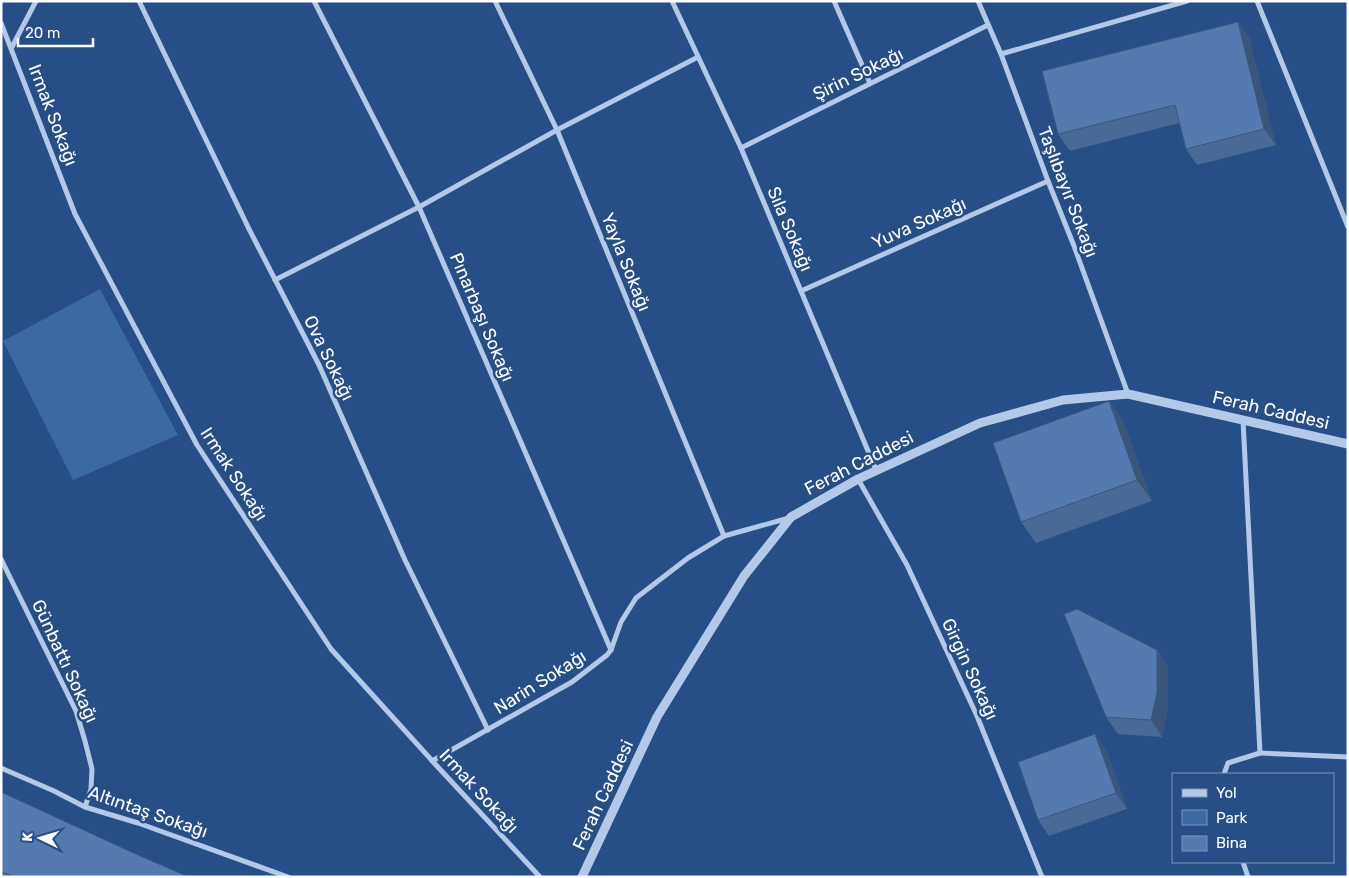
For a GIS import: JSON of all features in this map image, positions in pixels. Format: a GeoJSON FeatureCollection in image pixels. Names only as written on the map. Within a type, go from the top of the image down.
{"type":"FeatureCollection","features":[{"type":"Feature","properties":{"kind":"street"},"geometry":{"type":"LineString","coordinates":[[12,47],[36,1]]}},
{"type":"Feature","properties":{"kind":"street","name":"Ova Sokağı"},"geometry":{"type":"LineString","coordinates":[[139,1],[275,280],[319,365],[405,560],[488,730]]}},
{"type":"Feature","properties":{"kind":"street","name":"Pınarbaşı Sokağı"},"geometry":{"type":"LineString","coordinates":[[314,1],[419,207],[611,650]]}},
{"type":"Feature","properties":{"kind":"street","name":"Yayla Sokağı"},"geometry":{"type":"LineString","coordinates":[[495,1],[557,130],[724,536]]}},
{"type":"Feature","properties":{"kind":"street","name":"Sıla Sokağı"},"geometry":{"type":"LineString","coordinates":[[672,1],[741,148],[876,470]]}},
{"type":"Feature","properties":{"kind":"street"},"geometry":{"type":"LineString","coordinates":[[834,1],[870,83]]}},
{"type":"Feature","properties":{"kind":"street","name":"Taşlıbayır Sokağı"},"geometry":{"type":"LineString","coordinates":[[978,1],[1001,54],[1128,394]]}},
{"type":"Feature","properties":{"kind":"street"},"geometry":{"type":"LineString","coordinates":[[1001,54],[1177,2],[1187,1]]}},
{"type":"Feature","properties":{"kind":"street"},"geometry":{"type":"LineString","coordinates":[[1257,1],[1348,227]]}},
{"type":"Feature","properties":{"kind":"street","name":"Irmak Sokağı"},"geometry":{"type":"LineString","coordinates":[[1,23],[12,47],[75,214],[197,444],[331,649],[540,877]]}},
{"type":"Feature","properties":{"kind":"street","name":"Şirin Sokağı"},"geometry":{"type":"LineString","coordinates":[[741,148],[988,25]]}},
{"type":"Feature","properties":{"kind":"street"},"geometry":{"type":"LineString","coordinates":[[275,280],[419,207],[557,130],[698,57]]}},
{"type":"Feature","properties":{"kind":"street","name":"Yuva Sokağı"},"geometry":{"type":"LineString","coordinates":[[801,291],[1048,182]]}},
{"type":"Feature","properties":{"kind":"street","name":"Ferah Caddesi"},"geometry":{"type":"LineString","coordinates":[[582,877],[657,717],[744,576],[792,517],[858,479],[980,423],[1063,400],[1128,394],[1348,444]]}},
{"type":"Feature","properties":{"kind":"street"},"geometry":{"type":"LineString","coordinates":[[1243,420],[1260,752]]}},
{"type":"Feature","properties":{"kind":"street","name":"Girgin Sokağı"},"geometry":{"type":"LineString","coordinates":[[858,479],[907,565],[969,698],[1042,877]]}},
{"type":"Feature","properties":{"kind":"street","name":"Narin Sokağı"},"geometry":{"type":"LineString","coordinates":[[432,761],[572,682],[611,650],[621,622],[636,598],[688,558],[724,536],[792,517]]}},
{"type":"Feature","properties":{"kind":"street","name":"Günbattı Sokağı"},"geometry":{"type":"LineString","coordinates":[[1,559],[76,710],[92,769],[91,789],[85,807]]}},
{"type":"Feature","properties":{"kind":"street"},"geometry":{"type":"LineString","coordinates":[[1224,773],[1228,763],[1260,752],[1348,757]]}},
{"type":"Feature","properties":{"kind":"street","name":"Altıntaş Sokağı"},"geometry":{"type":"LineString","coordinates":[[1,768],[54,790],[85,807],[138,823],[288,877]]}},
{"type":"Feature","properties":{"kind":"street"},"geometry":{"type":"LineString","coordinates":[[1243,863],[1248,877]]}},
{"type":"Feature","properties":{"kind":"green space"},"geometry":{"type":"Polygon","coordinates":[[[100,289],[178,435],[73,480],[3,341],[100,289]]]}},
{"type":"Feature","properties":{"kind":"building"},"geometry":{"type":"Polygon","coordinates":[[[1238,22],[1264,129],[1186,149],[1175,105],[1058,134],[1042,71],[1238,22]]]}},
{"type":"Feature","properties":{"kind":"building"},"geometry":{"type":"Polygon","coordinates":[[[1109,401],[1137,480],[1021,522],[993,443],[1109,401]]]}},
{"type":"Feature","properties":{"kind":"building"},"geometry":{"type":"Polygon","coordinates":[[[1077,609],[1157,650],[1157,693],[1151,720],[1106,717],[1064,614],[1077,609]]]}},
{"type":"Feature","properties":{"kind":"building"},"geometry":{"type":"Polygon","coordinates":[[[1095,734],[1116,793],[1038,820],[1018,762],[1095,734]]]}},
{"type":"Feature","properties":{"kind":"building"},"geometry":{"type":"Polygon","coordinates":[[[1,792],[189,877],[14,877],[1,871],[1,792]]]}}]}
